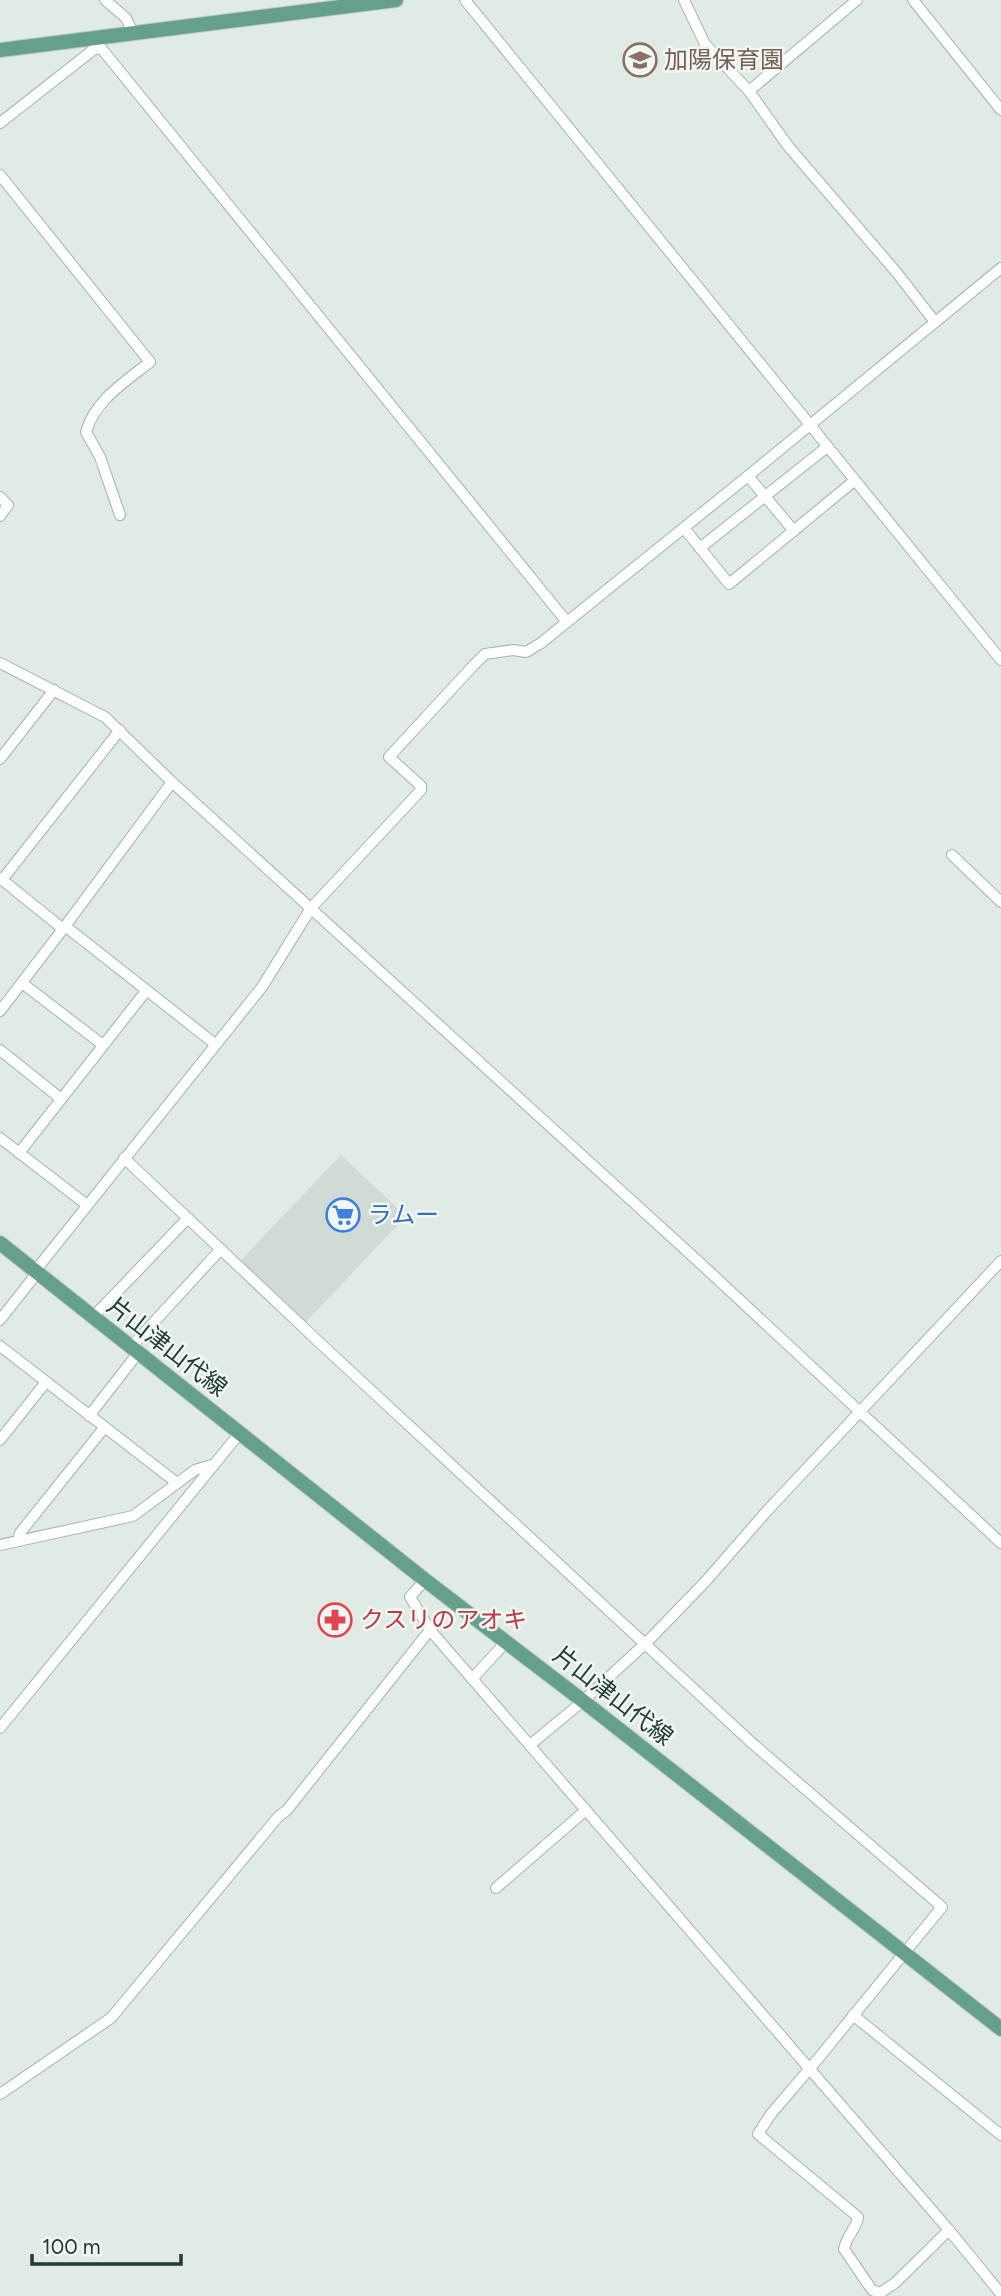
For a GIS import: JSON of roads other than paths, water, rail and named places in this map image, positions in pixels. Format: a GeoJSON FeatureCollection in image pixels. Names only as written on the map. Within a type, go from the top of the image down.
{"type":"FeatureCollection","features":[{"type":"Feature","properties":{"kind":"main road"},"geometry":{"type":"LineString","coordinates":[[0,50],[100,42],[133,33],[312,5],[396,0]]}},
{"type":"Feature","properties":{"kind":"main road","name":"片山津山代線"},"geometry":{"type":"LineString","coordinates":[[0,1243],[239,1434],[1001,2029]]}},
{"type":"Feature","properties":{"kind":"street"},"geometry":{"type":"LineString","coordinates":[[105,0],[127,18],[133,33]]}},
{"type":"Feature","properties":{"kind":"street"},"geometry":{"type":"LineString","coordinates":[[465,0],[1001,660]]}},
{"type":"Feature","properties":{"kind":"street"},"geometry":{"type":"LineString","coordinates":[[684,0],[705,44],[749,91],[788,146],[897,273],[935,322]]}},
{"type":"Feature","properties":{"kind":"street"},"geometry":{"type":"LineString","coordinates":[[749,91],[858,0]]}},
{"type":"Feature","properties":{"kind":"street"},"geometry":{"type":"LineString","coordinates":[[913,0],[1001,110]]}},
{"type":"Feature","properties":{"kind":"street"},"geometry":{"type":"LineString","coordinates":[[0,123],[100,42],[567,622]]}},
{"type":"Feature","properties":{"kind":"street"},"geometry":{"type":"LineString","coordinates":[[0,176],[150,362],[101,403],[86,432],[100,457],[120,515]]}},
{"type":"Feature","properties":{"kind":"street"},"geometry":{"type":"LineString","coordinates":[[0,1320],[86,1206],[261,987],[311,908],[421,790],[421,786],[388,757],[485,654],[526,652],[567,622],[1001,268]]}},
{"type":"Feature","properties":{"kind":"street"},"geometry":{"type":"LineString","coordinates":[[700,548],[827,447]]}},
{"type":"Feature","properties":{"kind":"street"},"geometry":{"type":"LineString","coordinates":[[748,476],[794,531]]}},
{"type":"Feature","properties":{"kind":"street"},"geometry":{"type":"LineString","coordinates":[[684,528],[729,583],[855,481]]}},
{"type":"Feature","properties":{"kind":"street"},"geometry":{"type":"LineString","coordinates":[[0,498],[8,505],[0,516]]}},
{"type":"Feature","properties":{"kind":"street"},"geometry":{"type":"LineString","coordinates":[[0,663],[105,716],[172,782],[699,1262],[1001,1543]]}},
{"type":"Feature","properties":{"kind":"street"},"geometry":{"type":"LineString","coordinates":[[0,760],[54,690]]}},
{"type":"Feature","properties":{"kind":"street"},"geometry":{"type":"LineString","coordinates":[[120,730],[1,879],[215,1044]]}},
{"type":"Feature","properties":{"kind":"street"},"geometry":{"type":"LineString","coordinates":[[0,1011],[172,782]]}},
{"type":"Feature","properties":{"kind":"street"},"geometry":{"type":"LineString","coordinates":[[952,855],[1001,902]]}},
{"type":"Feature","properties":{"kind":"street"},"geometry":{"type":"LineString","coordinates":[[22,983],[103,1045]]}},
{"type":"Feature","properties":{"kind":"street"},"geometry":{"type":"LineString","coordinates":[[19,1153],[146,991]]}},
{"type":"Feature","properties":{"kind":"street"},"geometry":{"type":"LineString","coordinates":[[0,1050],[61,1098]]}},
{"type":"Feature","properties":{"kind":"street"},"geometry":{"type":"LineString","coordinates":[[0,1138],[86,1206]]}},
{"type":"Feature","properties":{"kind":"street"},"geometry":{"type":"LineString","coordinates":[[124,1158],[752,1743],[942,1907],[771,2114],[758,2134],[858,2217],[857,2223],[846,2237],[844,2249],[869,2293],[880,2293],[895,2283],[949,2230]]}},
{"type":"Feature","properties":{"kind":"street"},"geometry":{"type":"LineString","coordinates":[[93,1317],[188,1218]]}},
{"type":"Feature","properties":{"kind":"street"},"geometry":{"type":"LineString","coordinates":[[89,1416],[134,1350],[221,1249]]}},
{"type":"Feature","properties":{"kind":"street"},"geometry":{"type":"LineString","coordinates":[[530,1745],[646,1643],[1001,1261]]}},
{"type":"Feature","properties":{"kind":"street"},"geometry":{"type":"LineString","coordinates":[[0,1346],[177,1483]]}},
{"type":"Feature","properties":{"kind":"street"},"geometry":{"type":"LineString","coordinates":[[0,1440],[46,1382]]}},
{"type":"Feature","properties":{"kind":"street"},"geometry":{"type":"LineString","coordinates":[[18,1541],[20,1534],[104,1428]]}},
{"type":"Feature","properties":{"kind":"street"},"geometry":{"type":"LineString","coordinates":[[0,1728],[239,1434]]}},
{"type":"Feature","properties":{"kind":"street"},"geometry":{"type":"LineString","coordinates":[[0,1545],[133,1516],[195,1470],[215,1464]]}},
{"type":"Feature","properties":{"kind":"street"},"geometry":{"type":"LineString","coordinates":[[155,1502],[171,1520]]}},
{"type":"Feature","properties":{"kind":"street"},"geometry":{"type":"LineString","coordinates":[[425,1580],[410,1597],[430,1630],[949,2230],[1001,2294]]}},
{"type":"Feature","properties":{"kind":"street"},"geometry":{"type":"LineString","coordinates":[[0,2094],[111,2018],[278,1817],[287,1810],[430,1630]]}},
{"type":"Feature","properties":{"kind":"street"},"geometry":{"type":"LineString","coordinates":[[472,1679],[506,1642]]}},
{"type":"Feature","properties":{"kind":"street"},"geometry":{"type":"LineString","coordinates":[[496,1888],[586,1810]]}},
{"type":"Feature","properties":{"kind":"street"},"geometry":{"type":"LineString","coordinates":[[853,2015],[1001,2135]]}},
{"type":"Feature","properties":{"kind":"place","name":"加陽保育園"},"geometry":{"type":"Point","coordinates":[640,60]}},
{"type":"Feature","properties":{"kind":"place","name":"ラムー"},"geometry":{"type":"Point","coordinates":[343,1215]}},
{"type":"Feature","properties":{"kind":"place","name":"クスリのアオキ"},"geometry":{"type":"Point","coordinates":[335,1620]}}]}
